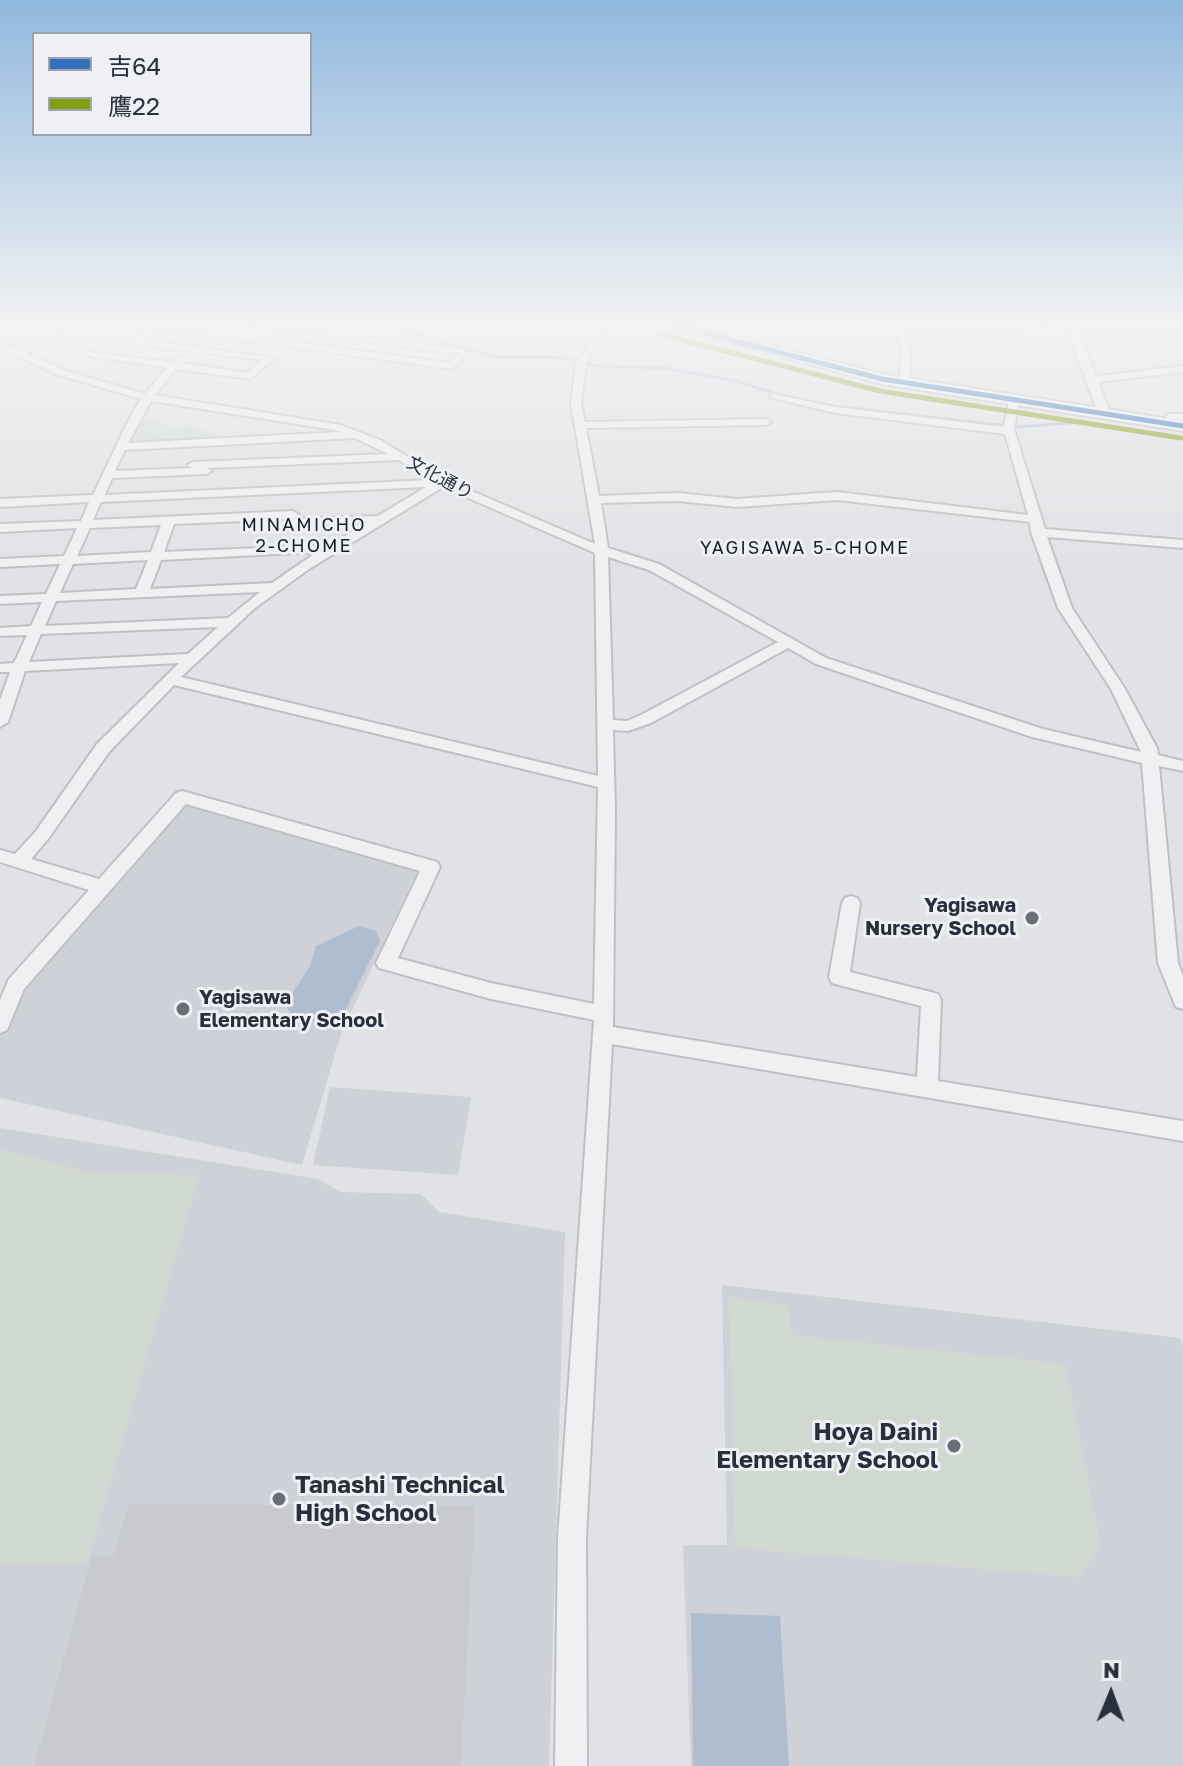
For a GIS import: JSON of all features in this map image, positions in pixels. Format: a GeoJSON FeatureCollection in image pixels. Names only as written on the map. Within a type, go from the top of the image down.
{"type":"FeatureCollection","features":[{"type":"Feature","properties":{"kind":"main road"},"geometry":{"type":"LineString","coordinates":[[1057,405],[1180,419]]}},
{"type":"Feature","properties":{"kind":"main road"},"geometry":{"type":"LineString","coordinates":[[1075,405],[1102,410]]}},
{"type":"Feature","properties":{"kind":"street"},"geometry":{"type":"LineString","coordinates":[[0,722],[19,667],[144,405]]}},
{"type":"Feature","properties":{"kind":"street","name":"文化通り"},"geometry":{"type":"LineString","coordinates":[[206,405],[287,417],[337,427],[357,435],[442,482],[601,551],[654,567],[821,661],[1038,733],[1183,766]]}},
{"type":"Feature","properties":{"kind":"street"},"geometry":{"type":"LineString","coordinates":[[571,1766],[572,1538],[603,1024],[605,783],[601,551],[596,500],[576,405]]}},
{"type":"Feature","properties":{"kind":"street"},"geometry":{"type":"LineString","coordinates":[[813,405],[1010,428]]}},
{"type":"Feature","properties":{"kind":"street"},"geometry":{"type":"LineString","coordinates":[[1013,405],[1010,428],[1035,526],[1065,608],[1118,689],[1149,748],[1168,963],[1183,1001]]}},
{"type":"Feature","properties":{"kind":"street"},"geometry":{"type":"LineString","coordinates":[[1100,405],[1102,410]]}},
{"type":"Feature","properties":{"kind":"street"},"geometry":{"type":"LineString","coordinates":[[580,425],[766,422]]}},
{"type":"Feature","properties":{"kind":"street"},"geometry":{"type":"LineString","coordinates":[[123,447],[314,440],[357,435]]}},
{"type":"Feature","properties":{"kind":"street"},"geometry":{"type":"LineString","coordinates":[[192,468],[200,444]]}},
{"type":"Feature","properties":{"kind":"street"},"geometry":{"type":"LineString","coordinates":[[109,475],[401,457]]}},
{"type":"Feature","properties":{"kind":"street"},"geometry":{"type":"LineString","coordinates":[[376,520],[378,458]]}},
{"type":"Feature","properties":{"kind":"street"},"geometry":{"type":"LineString","coordinates":[[292,519],[303,464]]}},
{"type":"Feature","properties":{"kind":"street"},"geometry":{"type":"LineString","coordinates":[[0,503],[442,482]]}},
{"type":"Feature","properties":{"kind":"street"},"geometry":{"type":"LineString","coordinates":[[18,862],[42,835],[103,748],[170,679],[232,622],[280,583],[376,520],[442,482]]}},
{"type":"Feature","properties":{"kind":"street"},"geometry":{"type":"LineString","coordinates":[[596,500],[678,497],[737,503],[837,496],[1035,526],[1183,544]]}},
{"type":"Feature","properties":{"kind":"street"},"geometry":{"type":"LineString","coordinates":[[0,528],[292,519],[376,520]]}},
{"type":"Feature","properties":{"kind":"street"},"geometry":{"type":"LineString","coordinates":[[143,589],[168,524]]}},
{"type":"Feature","properties":{"kind":"street"},"geometry":{"type":"LineString","coordinates":[[0,563],[334,548]]}},
{"type":"Feature","properties":{"kind":"street"},"geometry":{"type":"LineString","coordinates":[[0,600],[280,583]]}},
{"type":"Feature","properties":{"kind":"street"},"geometry":{"type":"LineString","coordinates":[[0,632],[232,622]]}},
{"type":"Feature","properties":{"kind":"street"},"geometry":{"type":"LineString","coordinates":[[603,725],[628,726],[646,719],[787,643]]}},
{"type":"Feature","properties":{"kind":"street"},"geometry":{"type":"LineString","coordinates":[[0,668],[192,658]]}},
{"type":"Feature","properties":{"kind":"street"},"geometry":{"type":"LineString","coordinates":[[170,679],[605,783]]}},
{"type":"Feature","properties":{"kind":"street"},"geometry":{"type":"LineString","coordinates":[[0,1024],[16,985],[182,797],[431,867],[386,963],[603,1024],[927,1088],[1183,1131]]}},
{"type":"Feature","properties":{"kind":"street"},"geometry":{"type":"LineString","coordinates":[[0,856],[102,887]]}},
{"type":"Feature","properties":{"kind":"street"},"geometry":{"type":"LineString","coordinates":[[851,903],[839,977],[931,1000],[927,1088]]}},
{"type":"Feature","properties":{"kind":"shaded area"},"geometry":{"type":"Polygon","coordinates":[[[140,415],[178,429],[186,424],[233,441],[129,444],[140,415]]]}},
{"type":"Feature","properties":{"kind":"shaded area","name":"Yagisawa Elementary School"},"geometry":{"type":"Polygon","coordinates":[[[185,803],[419,867],[341,1034],[302,1165],[0,1098],[0,1034],[25,984],[185,803]]]}},
{"type":"Feature","properties":{"kind":"shaded area"},"geometry":{"type":"Polygon","coordinates":[[[330,1087],[471,1097],[458,1175],[313,1165],[330,1087]]]}},
{"type":"Feature","properties":{"kind":"shaded area","name":"Tanashi Technical High School"},"geometry":{"type":"Polygon","coordinates":[[[0,1128],[318,1179],[340,1192],[421,1194],[439,1212],[565,1232],[549,1766],[0,1766],[0,1128]]]}},
{"type":"Feature","properties":{"kind":"shaded area"},"geometry":{"type":"Polygon","coordinates":[[[0,1149],[91,1173],[199,1175],[87,1564],[0,1564],[0,1149]]]}},
{"type":"Feature","properties":{"kind":"shaded area","name":"Hoya Daini Elementary School"},"geometry":{"type":"Polygon","coordinates":[[[722,1285],[1180,1338],[1183,1346],[1183,1766],[691,1766],[683,1545],[727,1545],[722,1285]]]}},
{"type":"Feature","properties":{"kind":"shaded area"},"geometry":{"type":"Polygon","coordinates":[[[729,1297],[789,1305],[791,1335],[1065,1364],[1101,1548],[1078,1577],[735,1548],[729,1297]]]}},
{"type":"Feature","properties":{"kind":"water"},"geometry":{"type":"Polygon","coordinates":[[[359,926],[376,931],[380,941],[337,1027],[292,1016],[285,1004],[310,966],[316,946],[359,926]]]}},
{"type":"Feature","properties":{"kind":"water"},"geometry":{"type":"Polygon","coordinates":[[[691,1613],[780,1616],[789,1766],[693,1766],[691,1613]]]}},
{"type":"Feature","properties":{"kind":"building"},"geometry":{"type":"Polygon","coordinates":[[[129,1504],[475,1506],[461,1766],[34,1766],[92,1555],[113,1556],[129,1504]]]}},
{"type":"Feature","properties":{"kind":"waterway"},"geometry":{"type":"LineString","coordinates":[[829,405],[1017,427],[1082,422]]}},
{"type":"Feature","properties":{"kind":"transit line","name":"鷹22"},"geometry":{"type":"LineString","coordinates":[[972,405],[1181,438]]}},
{"type":"Feature","properties":{"kind":"transit line","name":"吉64"},"geometry":{"type":"LineString","coordinates":[[1051,405],[1183,426]]}},
{"type":"Feature","properties":{"kind":"place","name":"Yagisawa Nursery School"},"geometry":{"type":"Point","coordinates":[1032,918]}},
{"type":"Feature","properties":{"kind":"place","name":"Yagisawa Elementary School"},"geometry":{"type":"Point","coordinates":[183,1009]}},
{"type":"Feature","properties":{"kind":"place","name":"Hoya Daini Elementary School"},"geometry":{"type":"Point","coordinates":[954,1446]}},
{"type":"Feature","properties":{"kind":"place","name":"Tanashi Technical High School"},"geometry":{"type":"Point","coordinates":[279,1499]}},
{"type":"Feature","properties":{"kind":"district","name":"MINAMICHO 2-CHOME"},"geometry":{"type":"Point","coordinates":[304,535]}},
{"type":"Feature","properties":{"kind":"district","name":"YAGISAWA 5-CHOME"},"geometry":{"type":"Point","coordinates":[805,548]}}]}
